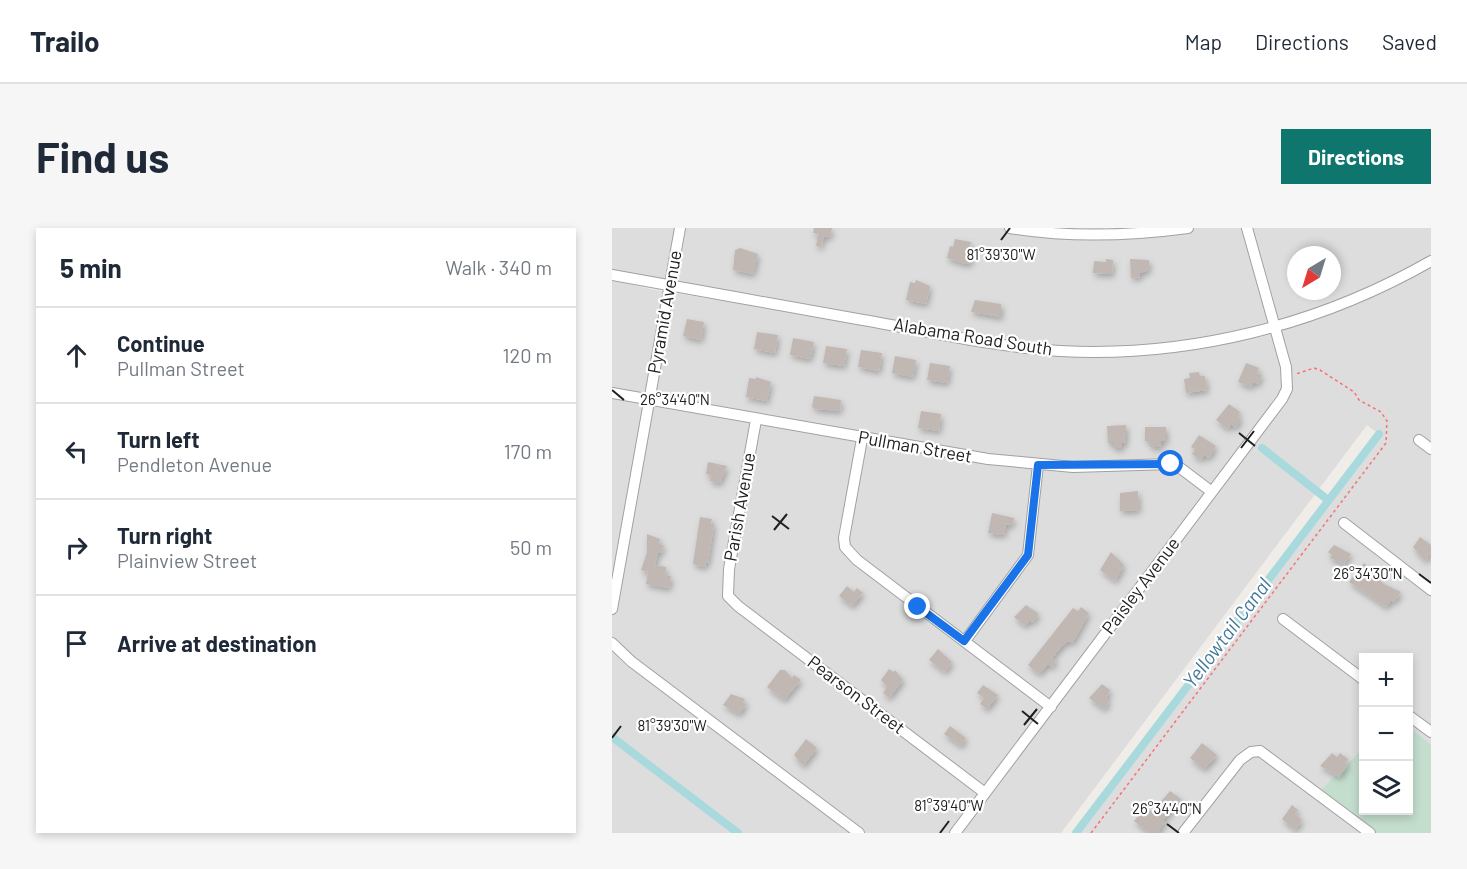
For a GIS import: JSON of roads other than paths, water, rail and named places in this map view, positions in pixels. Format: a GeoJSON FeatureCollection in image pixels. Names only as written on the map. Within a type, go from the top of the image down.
{"type":"FeatureCollection","features":[{"type":"Feature","properties":{"kind":"street","name":"Pyramid Avenue"},"geometry":{"type":"LineString","coordinates":[[612,609],[680,228]]}},
{"type":"Feature","properties":{"kind":"street"},"geometry":{"type":"LineString","coordinates":[[1010,228],[1121,235],[1188,228]]}},
{"type":"Feature","properties":{"kind":"street","name":"Paisley Avenue"},"geometry":{"type":"LineString","coordinates":[[955,833],[1282,399],[1287,389],[1287,374],[1247,228]]}},
{"type":"Feature","properties":{"kind":"street","name":"Alabama Road South"},"geometry":{"type":"LineString","coordinates":[[612,275],[1008,346],[1062,351],[1141,350],[1183,346],[1275,327],[1349,301],[1431,261]]}},
{"type":"Feature","properties":{"kind":"street","name":"Pullman Street"},"geometry":{"type":"LineString","coordinates":[[612,393],[862,439],[1038,465],[1171,464],[1179,467],[1212,492]]}},
{"type":"Feature","properties":{"kind":"street","name":"Parish Avenue"},"geometry":{"type":"LineString","coordinates":[[728,596],[729,569],[756,420]]}},
{"type":"Feature","properties":{"kind":"street"},"geometry":{"type":"LineString","coordinates":[[862,439],[844,538],[845,547],[857,560],[1051,707]]}},
{"type":"Feature","properties":{"kind":"street"},"geometry":{"type":"LineString","coordinates":[[1419,440],[1431,449]]}},
{"type":"Feature","properties":{"kind":"street"},"geometry":{"type":"LineString","coordinates":[[964,641],[1028,555],[1038,465]]}},
{"type":"Feature","properties":{"kind":"street"},"geometry":{"type":"LineString","coordinates":[[1344,523],[1431,590]]}},
{"type":"Feature","properties":{"kind":"street","name":"Pearson Street"},"geometry":{"type":"LineString","coordinates":[[728,596],[738,606],[986,793]]}},
{"type":"Feature","properties":{"kind":"street"},"geometry":{"type":"LineString","coordinates":[[1283,620],[1359,676]]}},
{"type":"Feature","properties":{"kind":"street"},"geometry":{"type":"LineString","coordinates":[[612,644],[632,662],[860,833]]}},
{"type":"Feature","properties":{"kind":"street"},"geometry":{"type":"LineString","coordinates":[[1413,719],[1431,732]]}},
{"type":"Feature","properties":{"kind":"street"},"geometry":{"type":"LineString","coordinates":[[1183,833],[1240,760],[1251,752],[1260,751],[1370,833]]}},
{"type":"Feature","properties":{"kind":"waterway","name":"Yellowtail Canal"},"geometry":{"type":"LineString","coordinates":[[1076,833],[1379,434]]}},
{"type":"Feature","properties":{"kind":"waterway"},"geometry":{"type":"LineString","coordinates":[[1262,448],[1328,500]]}},
{"type":"Feature","properties":{"kind":"waterway"},"geometry":{"type":"LineString","coordinates":[[612,737],[738,833]]}}]}
